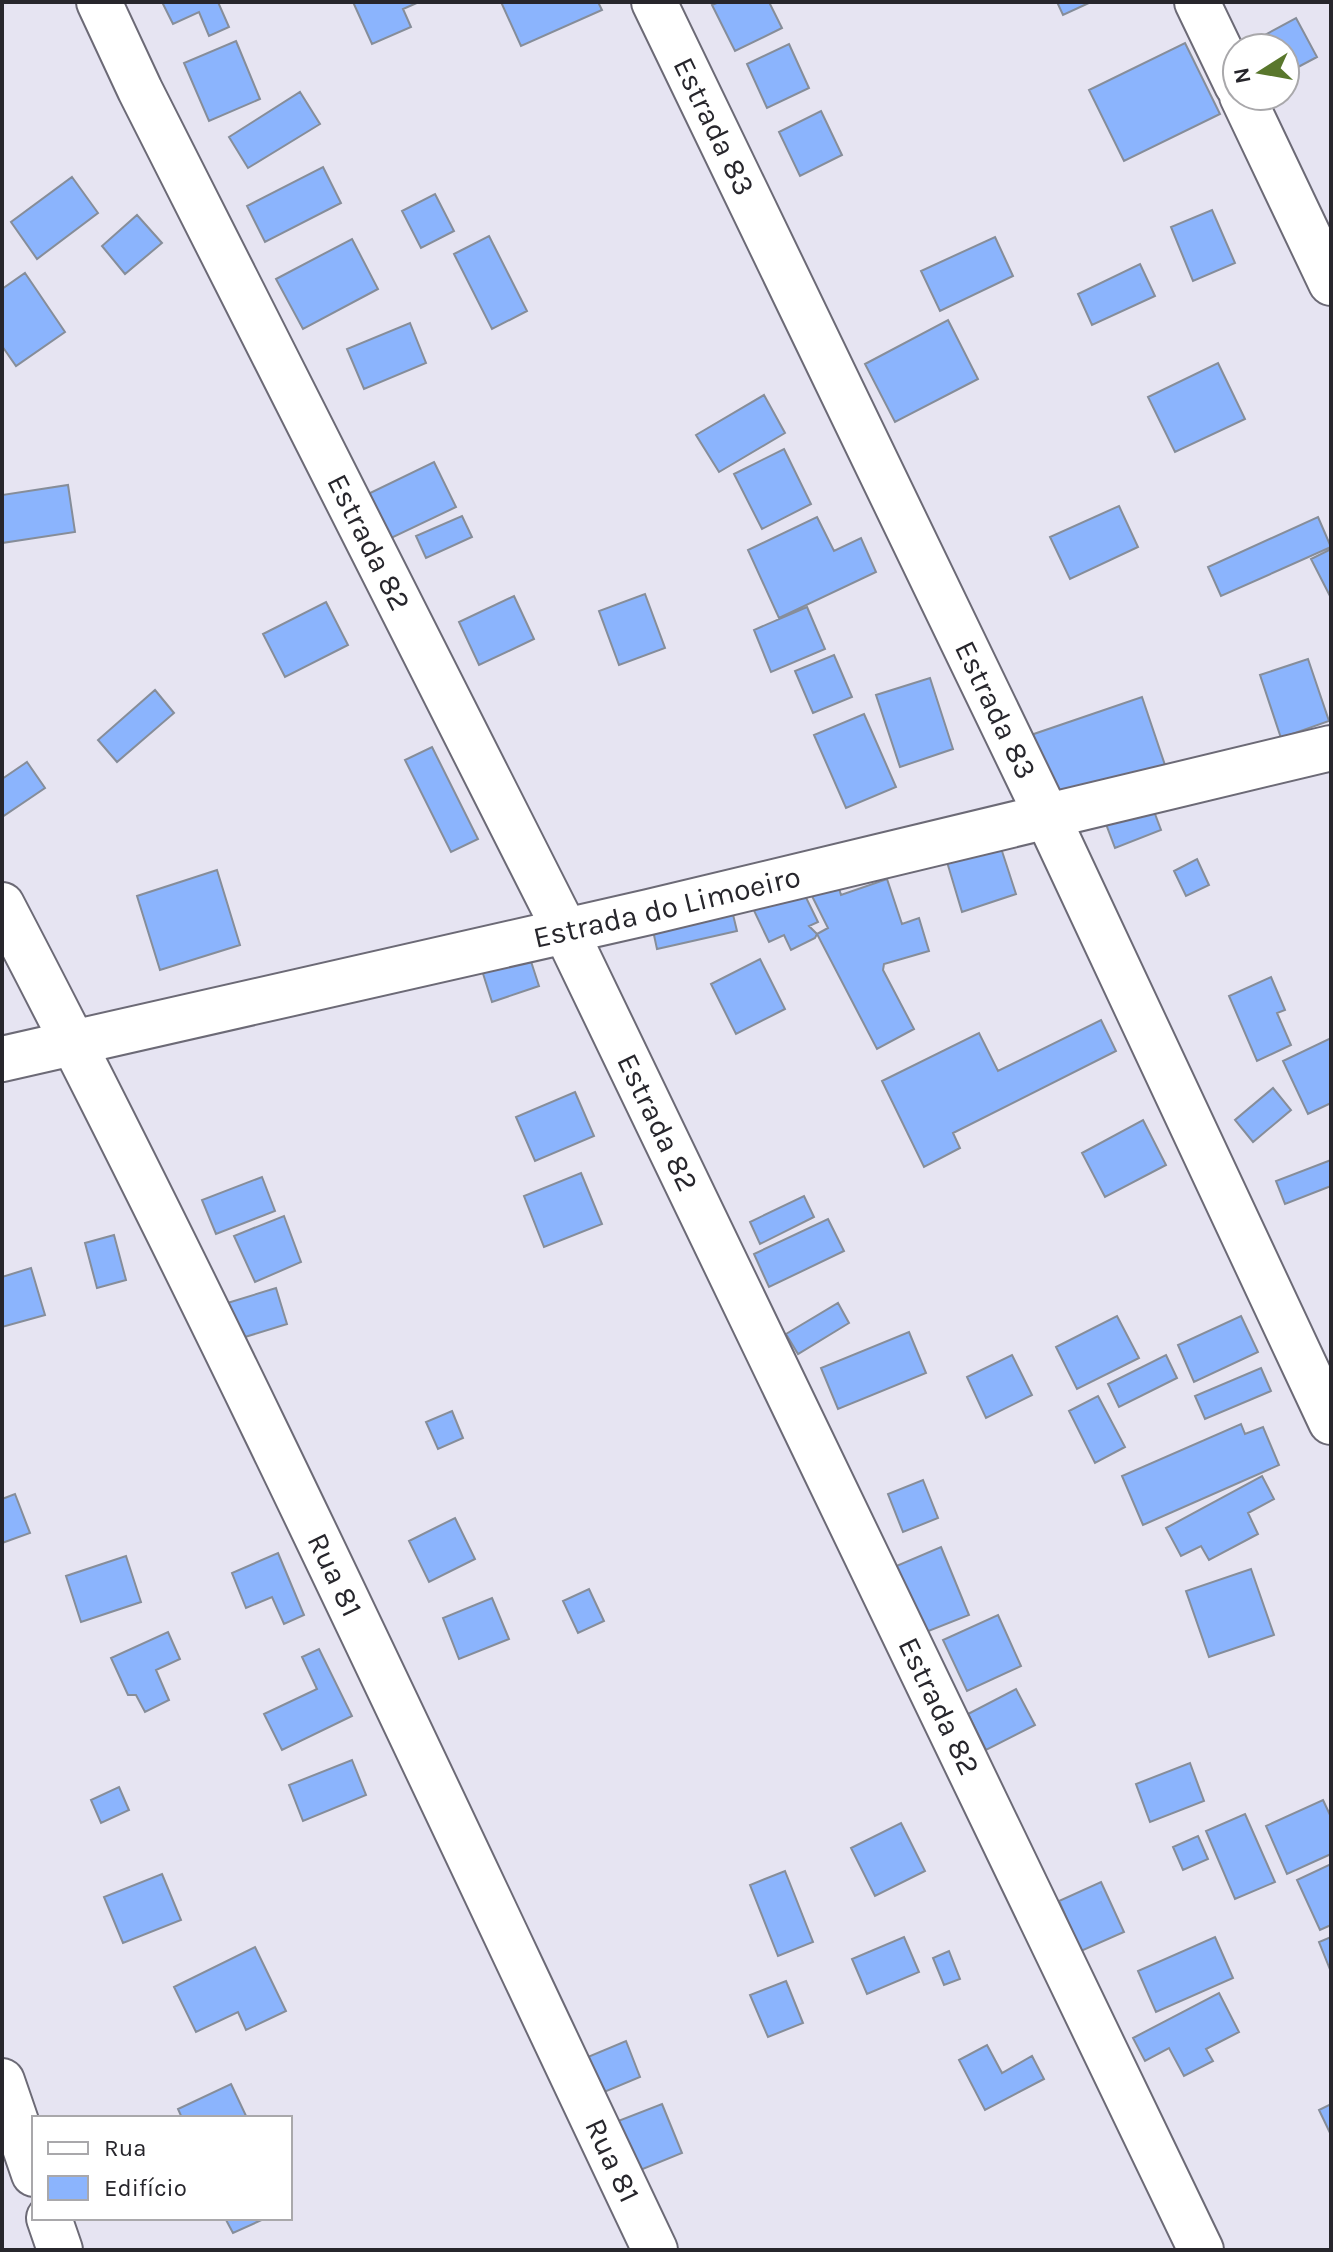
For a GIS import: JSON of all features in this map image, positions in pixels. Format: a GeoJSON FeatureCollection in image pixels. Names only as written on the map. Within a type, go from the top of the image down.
{"type":"FeatureCollection","features":[{"type":"Feature","properties":{"kind":"street","name":"Estrada 82"},"geometry":{"type":"LineString","coordinates":[[99,2],[140,90],[565,930],[1201,2250]]}},
{"type":"Feature","properties":{"kind":"street","name":"Estrada 83"},"geometry":{"type":"LineString","coordinates":[[654,2],[1047,816],[1331,1422]]}},
{"type":"Feature","properties":{"kind":"street"},"geometry":{"type":"LineString","coordinates":[[1197,2],[1221,52]]}},
{"type":"Feature","properties":{"kind":"street"},"geometry":{"type":"LineString","coordinates":[[1250,112],[1331,283]]}},
{"type":"Feature","properties":{"kind":"street","name":"Estrada do Limoeiro"},"geometry":{"type":"LineString","coordinates":[[2,1059],[565,930],[1331,748]]}},
{"type":"Feature","properties":{"kind":"street","name":"Rua 81"},"geometry":{"type":"LineString","coordinates":[[2,905],[74,1043],[285,1473],[655,2250]]}},
{"type":"Feature","properties":{"kind":"street"},"geometry":{"type":"LineString","coordinates":[[2,2081],[32,2168]]}},
{"type":"Feature","properties":{"kind":"street"},"geometry":{"type":"LineString","coordinates":[[50,2220],[60,2250]]}},
{"type":"Feature","properties":{"kind":"building"},"geometry":{"type":"Polygon","coordinates":[[[162,2],[218,2],[229,27],[209,36],[199,12],[173,24],[162,2]]]}},
{"type":"Feature","properties":{"kind":"building"},"geometry":{"type":"Polygon","coordinates":[[[353,2],[419,2],[403,9],[411,27],[372,44],[353,2]]]}},
{"type":"Feature","properties":{"kind":"building"},"geometry":{"type":"Polygon","coordinates":[[[501,2],[598,2],[602,10],[521,46],[501,2]]]}},
{"type":"Feature","properties":{"kind":"building"},"geometry":{"type":"Polygon","coordinates":[[[719,2],[769,2],[782,28],[735,51],[712,5],[719,2]]]}},
{"type":"Feature","properties":{"kind":"building"},"geometry":{"type":"Polygon","coordinates":[[[1057,2],[1091,2],[1063,15],[1057,2]]]}},
{"type":"Feature","properties":{"kind":"building"},"geometry":{"type":"Polygon","coordinates":[[[1296,18],[1317,57],[1301,66],[1301,32],[1270,32],[1296,18]]]}},
{"type":"Feature","properties":{"kind":"building"},"geometry":{"type":"Polygon","coordinates":[[[236,41],[260,99],[209,121],[184,63],[236,41]]]}},
{"type":"Feature","properties":{"kind":"building"},"geometry":{"type":"Polygon","coordinates":[[[1185,43],[1220,114],[1124,161],[1089,90],[1185,43]]]}},
{"type":"Feature","properties":{"kind":"building"},"geometry":{"type":"Polygon","coordinates":[[[789,44],[809,88],[767,108],[747,64],[789,44]]]}},
{"type":"Feature","properties":{"kind":"building"},"geometry":{"type":"Polygon","coordinates":[[[300,92],[320,124],[248,168],[229,137],[300,92]]]}},
{"type":"Feature","properties":{"kind":"building"},"geometry":{"type":"Polygon","coordinates":[[[821,111],[842,155],[800,176],[779,132],[821,111]]]}},
{"type":"Feature","properties":{"kind":"building"},"geometry":{"type":"Polygon","coordinates":[[[323,167],[341,203],[265,242],[247,206],[323,167]]]}},
{"type":"Feature","properties":{"kind":"building"},"geometry":{"type":"Polygon","coordinates":[[[72,177],[98,213],[37,259],[11,222],[72,177]]]}},
{"type":"Feature","properties":{"kind":"building"},"geometry":{"type":"Polygon","coordinates":[[[435,194],[454,231],[421,248],[402,211],[435,194]]]}},
{"type":"Feature","properties":{"kind":"building"},"geometry":{"type":"Polygon","coordinates":[[[1212,210],[1235,263],[1193,281],[1171,227],[1212,210]]]}},
{"type":"Feature","properties":{"kind":"building"},"geometry":{"type":"Polygon","coordinates":[[[137,215],[162,243],[125,274],[102,246],[137,215]]]}},
{"type":"Feature","properties":{"kind":"building"},"geometry":{"type":"Polygon","coordinates":[[[489,236],[527,311],[492,329],[454,254],[489,236]]]}},
{"type":"Feature","properties":{"kind":"building"},"geometry":{"type":"Polygon","coordinates":[[[995,237],[1013,276],[940,311],[921,271],[995,237]]]}},
{"type":"Feature","properties":{"kind":"building"},"geometry":{"type":"Polygon","coordinates":[[[352,239],[378,289],[303,329],[276,279],[352,239]]]}},
{"type":"Feature","properties":{"kind":"building"},"geometry":{"type":"Polygon","coordinates":[[[1140,264],[1155,296],[1092,325],[1078,294],[1140,264]]]}},
{"type":"Feature","properties":{"kind":"building"},"geometry":{"type":"Polygon","coordinates":[[[25,273],[65,332],[16,366],[2,346],[2,289],[25,273]]]}},
{"type":"Feature","properties":{"kind":"building"},"geometry":{"type":"Polygon","coordinates":[[[948,320],[978,379],[895,422],[865,364],[948,320]]]}},
{"type":"Feature","properties":{"kind":"building"},"geometry":{"type":"Polygon","coordinates":[[[410,323],[426,363],[364,389],[347,349],[410,323]]]}},
{"type":"Feature","properties":{"kind":"building"},"geometry":{"type":"Polygon","coordinates":[[[1218,363],[1245,419],[1175,452],[1148,397],[1218,363]]]}},
{"type":"Feature","properties":{"kind":"building"},"geometry":{"type":"Polygon","coordinates":[[[764,395],[785,433],[719,472],[696,435],[764,395]]]}},
{"type":"Feature","properties":{"kind":"building"},"geometry":{"type":"Polygon","coordinates":[[[784,449],[811,504],[762,529],[734,474],[784,449]]]}},
{"type":"Feature","properties":{"kind":"building"},"geometry":{"type":"Polygon","coordinates":[[[434,462],[456,507],[387,540],[366,495],[434,462]]]}},
{"type":"Feature","properties":{"kind":"building"},"geometry":{"type":"Polygon","coordinates":[[[68,485],[75,532],[2,543],[2,495],[68,485]]]}},
{"type":"Feature","properties":{"kind":"building"},"geometry":{"type":"Polygon","coordinates":[[[1119,506],[1138,547],[1070,579],[1050,537],[1119,506]]]}},
{"type":"Feature","properties":{"kind":"building"},"geometry":{"type":"Polygon","coordinates":[[[462,516],[472,537],[426,558],[416,536],[462,516]]]}},
{"type":"Feature","properties":{"kind":"building"},"geometry":{"type":"Polygon","coordinates":[[[817,517],[834,551],[861,538],[876,572],[779,618],[748,550],[817,517]]]}},
{"type":"Feature","properties":{"kind":"building"},"geometry":{"type":"Polygon","coordinates":[[[1318,517],[1331,547],[1221,596],[1208,567],[1318,517]]]}},
{"type":"Feature","properties":{"kind":"building"},"geometry":{"type":"Polygon","coordinates":[[[1331,549],[1331,598],[1311,559],[1331,549]]]}},
{"type":"Feature","properties":{"kind":"building"},"geometry":{"type":"Polygon","coordinates":[[[645,594],[665,648],[619,665],[599,611],[645,594]]]}},
{"type":"Feature","properties":{"kind":"building"},"geometry":{"type":"Polygon","coordinates":[[[514,596],[534,639],[479,665],[459,622],[514,596]]]}},
{"type":"Feature","properties":{"kind":"building"},"geometry":{"type":"Polygon","coordinates":[[[326,602],[348,645],[285,677],[263,634],[326,602]]]}},
{"type":"Feature","properties":{"kind":"building"},"geometry":{"type":"Polygon","coordinates":[[[807,607],[825,649],[771,672],[754,630],[807,607]]]}},
{"type":"Feature","properties":{"kind":"building"},"geometry":{"type":"Polygon","coordinates":[[[834,655],[852,697],[813,713],[795,671],[834,655]]]}},
{"type":"Feature","properties":{"kind":"building"},"geometry":{"type":"Polygon","coordinates":[[[1308,659],[1329,721],[1281,738],[1260,675],[1308,659]]]}},
{"type":"Feature","properties":{"kind":"building"},"geometry":{"type":"Polygon","coordinates":[[[930,678],[953,749],[900,767],[876,695],[930,678]]]}},
{"type":"Feature","properties":{"kind":"building"},"geometry":{"type":"Polygon","coordinates":[[[155,690],[174,713],[117,762],[98,740],[155,690]]]}},
{"type":"Feature","properties":{"kind":"building"},"geometry":{"type":"Polygon","coordinates":[[[1142,697],[1166,768],[1051,806],[1028,736],[1142,697]]]}},
{"type":"Feature","properties":{"kind":"building"},"geometry":{"type":"Polygon","coordinates":[[[864,714],[896,787],[846,808],[814,735],[864,714]]]}},
{"type":"Feature","properties":{"kind":"building"},"geometry":{"type":"Polygon","coordinates":[[[432,747],[478,839],[451,852],[405,760],[432,747]]]}},
{"type":"Feature","properties":{"kind":"building"},"geometry":{"type":"Polygon","coordinates":[[[27,762],[45,788],[2,817],[2,779],[27,762]]]}},
{"type":"Feature","properties":{"kind":"building"},"geometry":{"type":"Polygon","coordinates":[[[1149,798],[1161,830],[1115,848],[1103,816],[1149,798]]]}},
{"type":"Feature","properties":{"kind":"building"},"geometry":{"type":"Polygon","coordinates":[[[1000,845],[1016,894],[962,912],[947,862],[1000,845]]]}},
{"type":"Feature","properties":{"kind":"building"},"geometry":{"type":"Polygon","coordinates":[[[1197,859],[1209,885],[1186,896],[1174,871],[1197,859]]]}},
{"type":"Feature","properties":{"kind":"building"},"geometry":{"type":"Polygon","coordinates":[[[217,870],[240,945],[160,970],[137,896],[217,870]]]}},
{"type":"Feature","properties":{"kind":"building"},"geometry":{"type":"Polygon","coordinates":[[[795,875],[818,922],[809,926],[817,934],[815,938],[791,950],[784,935],[769,942],[748,898],[795,875]]]}},
{"type":"Feature","properties":{"kind":"building"},"geometry":{"type":"Polygon","coordinates":[[[835,875],[841,895],[887,879],[902,924],[919,918],[929,951],[884,964],[883,970],[914,1029],[877,1049],[817,934],[828,928],[803,878],[835,875]]]}},
{"type":"Feature","properties":{"kind":"building"},"geometry":{"type":"Polygon","coordinates":[[[728,894],[737,931],[657,949],[649,912],[728,894]]]}},
{"type":"Feature","properties":{"kind":"building"},"geometry":{"type":"Polygon","coordinates":[[[526,946],[539,986],[492,1002],[479,961],[526,946]]]}},
{"type":"Feature","properties":{"kind":"building"},"geometry":{"type":"Polygon","coordinates":[[[760,959],[785,1009],[736,1034],[711,984],[760,959]]]}},
{"type":"Feature","properties":{"kind":"building"},"geometry":{"type":"Polygon","coordinates":[[[1271,977],[1285,1010],[1277,1013],[1291,1045],[1257,1061],[1229,996],[1271,977]]]}},
{"type":"Feature","properties":{"kind":"building"},"geometry":{"type":"Polygon","coordinates":[[[1101,1020],[1116,1051],[953,1133],[960,1148],[924,1167],[882,1081],[979,1033],[998,1071],[1101,1020]]]}},
{"type":"Feature","properties":{"kind":"building"},"geometry":{"type":"Polygon","coordinates":[[[1331,1038],[1331,1103],[1308,1114],[1283,1061],[1331,1038]]]}},
{"type":"Feature","properties":{"kind":"building"},"geometry":{"type":"Polygon","coordinates":[[[1273,1088],[1291,1110],[1253,1142],[1235,1120],[1273,1088]]]}},
{"type":"Feature","properties":{"kind":"building"},"geometry":{"type":"Polygon","coordinates":[[[575,1092],[594,1136],[535,1161],[516,1117],[575,1092]]]}},
{"type":"Feature","properties":{"kind":"building"},"geometry":{"type":"Polygon","coordinates":[[[1143,1120],[1166,1165],[1105,1197],[1082,1153],[1143,1120]]]}},
{"type":"Feature","properties":{"kind":"building"},"geometry":{"type":"Polygon","coordinates":[[[1331,1160],[1331,1186],[1285,1204],[1276,1181],[1331,1160]]]}},
{"type":"Feature","properties":{"kind":"building"},"geometry":{"type":"Polygon","coordinates":[[[581,1173],[602,1224],[544,1247],[524,1196],[581,1173]]]}},
{"type":"Feature","properties":{"kind":"building"},"geometry":{"type":"Polygon","coordinates":[[[262,1177],[275,1211],[216,1234],[202,1200],[262,1177]]]}},
{"type":"Feature","properties":{"kind":"building"},"geometry":{"type":"Polygon","coordinates":[[[804,1196],[814,1217],[760,1244],[750,1222],[804,1196]]]}},
{"type":"Feature","properties":{"kind":"building"},"geometry":{"type":"Polygon","coordinates":[[[284,1216],[301,1262],[255,1282],[234,1236],[284,1216]]]}},
{"type":"Feature","properties":{"kind":"building"},"geometry":{"type":"Polygon","coordinates":[[[828,1219],[844,1251],[769,1287],[754,1254],[828,1219]]]}},
{"type":"Feature","properties":{"kind":"building"},"geometry":{"type":"Polygon","coordinates":[[[114,1235],[126,1280],[97,1288],[85,1243],[114,1235]]]}},
{"type":"Feature","properties":{"kind":"building"},"geometry":{"type":"Polygon","coordinates":[[[31,1268],[45,1315],[2,1327],[2,1277],[31,1268]]]}},
{"type":"Feature","properties":{"kind":"building"},"geometry":{"type":"Polygon","coordinates":[[[276,1288],[287,1324],[232,1341],[221,1305],[276,1288]]]}},
{"type":"Feature","properties":{"kind":"building"},"geometry":{"type":"Polygon","coordinates":[[[838,1303],[849,1323],[798,1354],[786,1334],[838,1303]]]}},
{"type":"Feature","properties":{"kind":"building"},"geometry":{"type":"Polygon","coordinates":[[[1117,1316],[1139,1358],[1077,1389],[1056,1347],[1117,1316]]]}},
{"type":"Feature","properties":{"kind":"building"},"geometry":{"type":"Polygon","coordinates":[[[1241,1316],[1258,1352],[1194,1382],[1178,1345],[1241,1316]]]}},
{"type":"Feature","properties":{"kind":"building"},"geometry":{"type":"Polygon","coordinates":[[[909,1332],[926,1373],[838,1409],[821,1368],[909,1332]]]}},
{"type":"Feature","properties":{"kind":"building"},"geometry":{"type":"Polygon","coordinates":[[[1012,1355],[1032,1395],[986,1418],[967,1377],[1012,1355]]]}},
{"type":"Feature","properties":{"kind":"building"},"geometry":{"type":"Polygon","coordinates":[[[1166,1355],[1177,1378],[1119,1407],[1108,1384],[1166,1355]]]}},
{"type":"Feature","properties":{"kind":"building"},"geometry":{"type":"Polygon","coordinates":[[[1261,1368],[1271,1391],[1205,1419],[1195,1396],[1261,1368]]]}},
{"type":"Feature","properties":{"kind":"building"},"geometry":{"type":"Polygon","coordinates":[[[1098,1396],[1125,1447],[1095,1463],[1069,1411],[1098,1396]]]}},
{"type":"Feature","properties":{"kind":"building"},"geometry":{"type":"Polygon","coordinates":[[[452,1411],[463,1438],[438,1449],[426,1422],[452,1411]]]}},
{"type":"Feature","properties":{"kind":"building"},"geometry":{"type":"Polygon","coordinates":[[[1241,1424],[1245,1434],[1263,1427],[1279,1465],[1143,1525],[1122,1476],[1241,1424]]]}},
{"type":"Feature","properties":{"kind":"building"},"geometry":{"type":"Polygon","coordinates":[[[1262,1476],[1274,1499],[1248,1513],[1258,1534],[1209,1560],[1201,1546],[1181,1556],[1166,1528],[1262,1476]]]}},
{"type":"Feature","properties":{"kind":"building"},"geometry":{"type":"Polygon","coordinates":[[[923,1480],[938,1518],[903,1532],[888,1494],[923,1480]]]}},
{"type":"Feature","properties":{"kind":"building"},"geometry":{"type":"Polygon","coordinates":[[[15,1494],[30,1533],[2,1543],[2,1499],[15,1494]]]}},
{"type":"Feature","properties":{"kind":"building"},"geometry":{"type":"Polygon","coordinates":[[[455,1518],[475,1559],[429,1582],[409,1541],[455,1518]]]}},
{"type":"Feature","properties":{"kind":"building"},"geometry":{"type":"Polygon","coordinates":[[[941,1547],[969,1615],[921,1634],[894,1567],[941,1547]]]}},
{"type":"Feature","properties":{"kind":"building"},"geometry":{"type":"Polygon","coordinates":[[[278,1553],[304,1615],[284,1624],[272,1597],[246,1608],[232,1573],[278,1553]]]}},
{"type":"Feature","properties":{"kind":"building"},"geometry":{"type":"Polygon","coordinates":[[[126,1556],[141,1602],[81,1622],[66,1576],[126,1556]]]}},
{"type":"Feature","properties":{"kind":"building"},"geometry":{"type":"Polygon","coordinates":[[[1251,1569],[1274,1635],[1209,1657],[1186,1591],[1251,1569]]]}},
{"type":"Feature","properties":{"kind":"building"},"geometry":{"type":"Polygon","coordinates":[[[589,1589],[604,1621],[578,1633],[563,1601],[589,1589]]]}},
{"type":"Feature","properties":{"kind":"building"},"geometry":{"type":"Polygon","coordinates":[[[492,1598],[509,1639],[459,1659],[443,1618],[492,1598]]]}},
{"type":"Feature","properties":{"kind":"building"},"geometry":{"type":"Polygon","coordinates":[[[998,1615],[1021,1666],[967,1691],[943,1640],[998,1615]]]}},
{"type":"Feature","properties":{"kind":"building"},"geometry":{"type":"Polygon","coordinates":[[[168,1632],[180,1659],[156,1670],[169,1700],[145,1712],[136,1695],[128,1695],[111,1658],[168,1632]]]}},
{"type":"Feature","properties":{"kind":"building"},"geometry":{"type":"Polygon","coordinates":[[[319,1649],[352,1716],[282,1750],[264,1714],[317,1689],[302,1657],[319,1649]]]}},
{"type":"Feature","properties":{"kind":"building"},"geometry":{"type":"Polygon","coordinates":[[[1016,1689],[1035,1725],[986,1750],[968,1714],[1016,1689]]]}},
{"type":"Feature","properties":{"kind":"building"},"geometry":{"type":"Polygon","coordinates":[[[352,1760],[366,1795],[303,1821],[289,1785],[352,1760]]]}},
{"type":"Feature","properties":{"kind":"building"},"geometry":{"type":"Polygon","coordinates":[[[1190,1763],[1204,1801],[1150,1822],[1136,1784],[1190,1763]]]}},
{"type":"Feature","properties":{"kind":"building"},"geometry":{"type":"Polygon","coordinates":[[[119,1787],[129,1810],[101,1823],[91,1800],[119,1787]]]}},
{"type":"Feature","properties":{"kind":"building"},"geometry":{"type":"Polygon","coordinates":[[[1323,1800],[1331,1817],[1331,1854],[1287,1874],[1266,1826],[1323,1800]]]}},
{"type":"Feature","properties":{"kind":"building"},"geometry":{"type":"Polygon","coordinates":[[[1245,1814],[1275,1882],[1235,1899],[1206,1831],[1245,1814]]]}},
{"type":"Feature","properties":{"kind":"building"},"geometry":{"type":"Polygon","coordinates":[[[901,1823],[925,1871],[875,1896],[851,1848],[901,1823]]]}},
{"type":"Feature","properties":{"kind":"building"},"geometry":{"type":"Polygon","coordinates":[[[1198,1836],[1208,1859],[1183,1870],[1173,1847],[1198,1836]]]}},
{"type":"Feature","properties":{"kind":"building"},"geometry":{"type":"Polygon","coordinates":[[[1331,1864],[1331,1925],[1320,1930],[1297,1880],[1331,1864]]]}},
{"type":"Feature","properties":{"kind":"building"},"geometry":{"type":"Polygon","coordinates":[[[785,1871],[813,1942],[778,1956],[750,1885],[785,1871]]]}},
{"type":"Feature","properties":{"kind":"building"},"geometry":{"type":"Polygon","coordinates":[[[162,1874],[181,1920],[123,1943],[104,1897],[162,1874]]]}},
{"type":"Feature","properties":{"kind":"building"},"geometry":{"type":"Polygon","coordinates":[[[1101,1882],[1124,1932],[1081,1951],[1059,1901],[1101,1882]]]}},
{"type":"Feature","properties":{"kind":"building"},"geometry":{"type":"Polygon","coordinates":[[[904,1937],[919,1972],[867,1994],[852,1959],[904,1937]]]}},
{"type":"Feature","properties":{"kind":"building"},"geometry":{"type":"Polygon","coordinates":[[[1215,1937],[1233,1978],[1156,2012],[1138,1971],[1215,1937]]]}},
{"type":"Feature","properties":{"kind":"building"},"geometry":{"type":"Polygon","coordinates":[[[1331,1937],[1331,1972],[1319,1942],[1331,1937]]]}},
{"type":"Feature","properties":{"kind":"building"},"geometry":{"type":"Polygon","coordinates":[[[255,1947],[286,2011],[246,2030],[238,2012],[196,2032],[174,1987],[255,1947]]]}},
{"type":"Feature","properties":{"kind":"building"},"geometry":{"type":"Polygon","coordinates":[[[949,1951],[960,1979],[944,1985],[933,1958],[949,1951]]]}},
{"type":"Feature","properties":{"kind":"building"},"geometry":{"type":"Polygon","coordinates":[[[786,1981],[803,2023],[768,2037],[750,1995],[786,1981]]]}},
{"type":"Feature","properties":{"kind":"building"},"geometry":{"type":"Polygon","coordinates":[[[1219,1993],[1239,2032],[1206,2049],[1213,2061],[1184,2076],[1169,2048],[1145,2061],[1133,2038],[1219,1993]]]}},
{"type":"Feature","properties":{"kind":"building"},"geometry":{"type":"Polygon","coordinates":[[[626,2041],[640,2077],[597,2095],[583,2059],[626,2041]]]}},
{"type":"Feature","properties":{"kind":"building"},"geometry":{"type":"Polygon","coordinates":[[[987,2045],[1002,2073],[1032,2056],[1044,2079],[985,2110],[959,2060],[987,2045]]]}},
{"type":"Feature","properties":{"kind":"building"},"geometry":{"type":"Polygon","coordinates":[[[231,2084],[246,2116],[181,2116],[178,2109],[231,2084]]]}},
{"type":"Feature","properties":{"kind":"building"},"geometry":{"type":"Polygon","coordinates":[[[662,2104],[682,2153],[633,2173],[613,2123],[662,2104]]]}},
{"type":"Feature","properties":{"kind":"building"},"geometry":{"type":"Polygon","coordinates":[[[1331,2104],[1331,2135],[1319,2110],[1331,2104]]]}},
{"type":"Feature","properties":{"kind":"building"},"geometry":{"type":"Polygon","coordinates":[[[226,2220],[262,2220],[233,2233],[226,2220]]]}}]}
